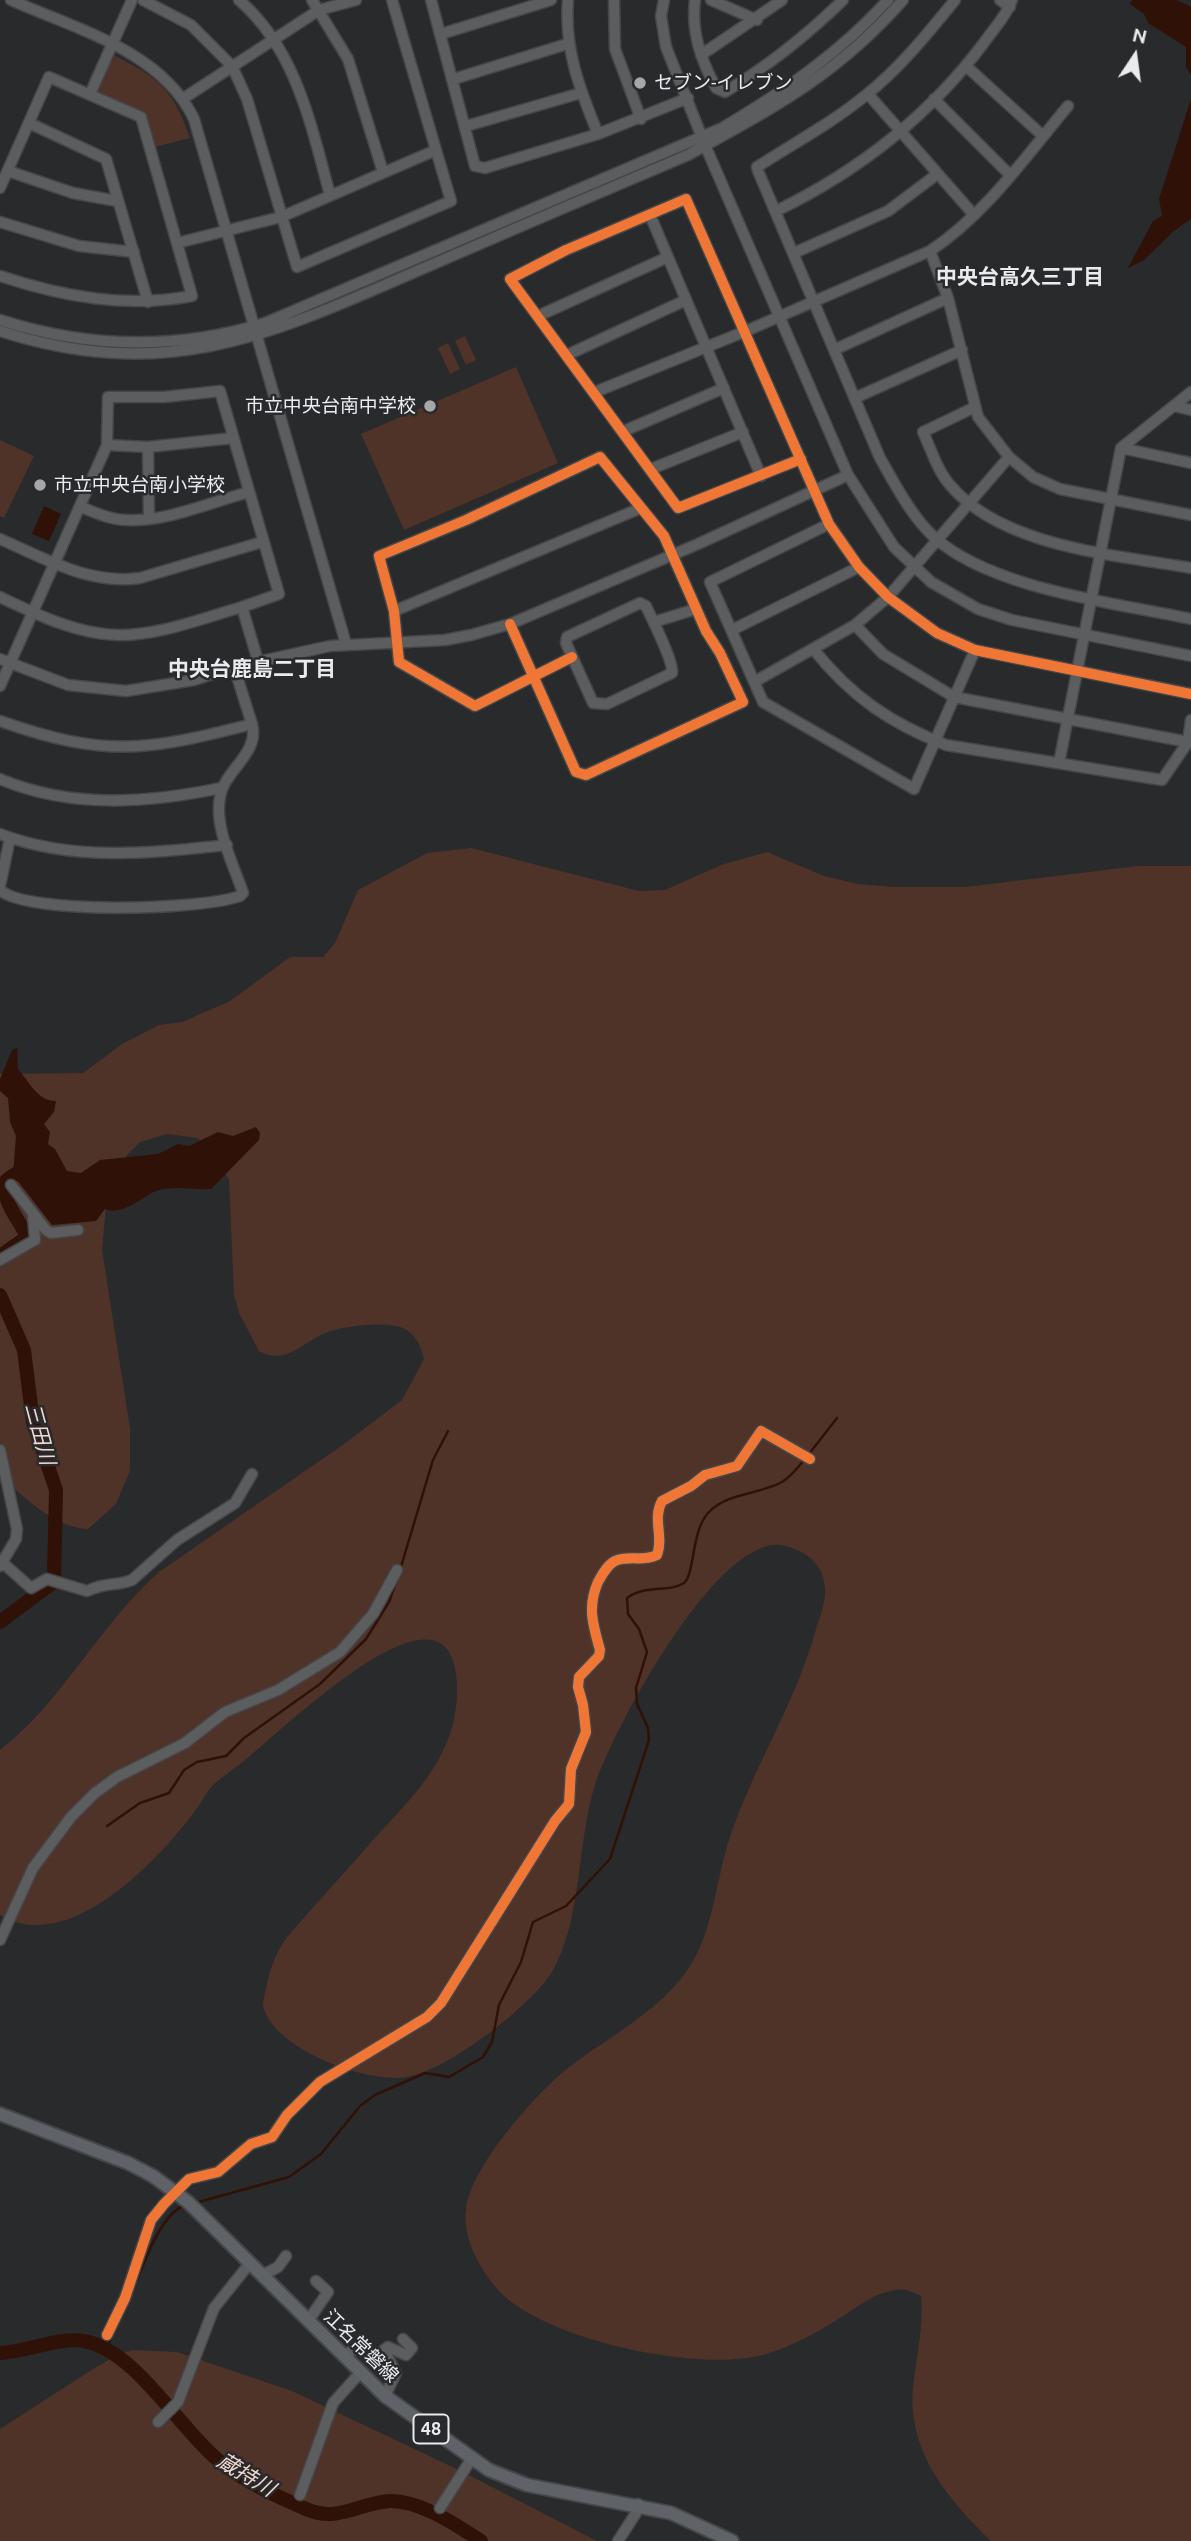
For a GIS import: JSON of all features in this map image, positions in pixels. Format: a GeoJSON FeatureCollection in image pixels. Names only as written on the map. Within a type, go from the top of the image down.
{"type":"FeatureCollection","features":[{"type":"Feature","properties":{"kind":"main road","name":"江名常磐線"},"geometry":{"type":"LineString","coordinates":[[0,2114],[128,2163],[153,2176],[191,2205],[385,2396],[489,2470],[527,2485],[671,2512],[732,2541]]}},
{"type":"Feature","properties":{"kind":"street"},"geometry":{"type":"LineString","coordinates":[[11,0],[153,66],[184,98],[194,119],[346,645]]}},
{"type":"Feature","properties":{"kind":"street"},"geometry":{"type":"LineString","coordinates":[[90,94],[132,0]]}},
{"type":"Feature","properties":{"kind":"street"},"geometry":{"type":"LineString","coordinates":[[142,0],[191,25],[232,66],[247,99],[297,267],[451,201],[392,0]]}},
{"type":"Feature","properties":{"kind":"street"},"geometry":{"type":"LineString","coordinates":[[239,0],[275,39],[295,78],[330,195]]}},
{"type":"Feature","properties":{"kind":"street"},"geometry":{"type":"LineString","coordinates":[[312,0],[348,59],[383,172]]}},
{"type":"Feature","properties":{"kind":"street"},"geometry":{"type":"LineString","coordinates":[[184,98],[318,10],[356,0]]}},
{"type":"Feature","properties":{"kind":"street"},"geometry":{"type":"LineString","coordinates":[[431,0],[475,166],[485,168],[598,134],[688,98]]}},
{"type":"Feature","properties":{"kind":"street"},"geometry":{"type":"LineString","coordinates":[[441,34],[551,0]]}},
{"type":"Feature","properties":{"kind":"street"},"geometry":{"type":"LineString","coordinates":[[568,0],[567,44],[581,93],[598,134]]}},
{"type":"Feature","properties":{"kind":"street"},"geometry":{"type":"LineString","coordinates":[[614,0],[615,49],[641,119]]}},
{"type":"Feature","properties":{"kind":"street"},"geometry":{"type":"LineString","coordinates":[[664,0],[661,16],[666,47],[703,140],[848,475],[876,523],[913,565],[950,595],[978,609],[1012,620],[1191,656]]}},
{"type":"Feature","properties":{"kind":"street"},"geometry":{"type":"LineString","coordinates":[[695,0],[693,19],[701,55],[716,88],[725,92],[761,70],[817,26],[843,0]]}},
{"type":"Feature","properties":{"kind":"street"},"geometry":{"type":"LineString","coordinates":[[711,0],[757,20]]}},
{"type":"Feature","properties":{"kind":"street"},"geometry":{"type":"LineString","coordinates":[[701,55],[757,20],[782,0]]}},
{"type":"Feature","properties":{"kind":"street"},"geometry":{"type":"LineString","coordinates":[[703,140],[778,95],[829,57],[888,0]]}},
{"type":"Feature","properties":{"kind":"street"},"geometry":{"type":"LineString","coordinates":[[0,331],[67,348],[131,354],[205,348],[324,311],[781,105],[813,83],[860,44],[903,0]]}},
{"type":"Feature","properties":{"kind":"street"},"geometry":{"type":"LineString","coordinates":[[955,0],[916,47],[868,94],[822,128],[757,167],[886,467],[902,496],[938,540],[981,567],[1017,582],[1191,618]]}},
{"type":"Feature","properties":{"kind":"street"},"geometry":{"type":"LineString","coordinates":[[776,211],[845,174],[902,131],[967,66],[1011,3],[1000,0]]}},
{"type":"Feature","properties":{"kind":"street"},"geometry":{"type":"LineString","coordinates":[[454,79],[567,44]]}},
{"type":"Feature","properties":{"kind":"street"},"geometry":{"type":"LineString","coordinates":[[967,66],[1042,136]]}},
{"type":"Feature","properties":{"kind":"street"},"geometry":{"type":"LineString","coordinates":[[0,188],[49,77],[141,117],[192,296],[148,302],[85,298],[42,290],[0,276]]}},
{"type":"Feature","properties":{"kind":"street"},"geometry":{"type":"LineString","coordinates":[[466,126],[581,93]]}},
{"type":"Feature","properties":{"kind":"street"},"geometry":{"type":"LineString","coordinates":[[868,94],[902,131],[936,175],[974,215]]}},
{"type":"Feature","properties":{"kind":"street"},"geometry":{"type":"LineString","coordinates":[[934,99],[1010,175]]}},
{"type":"Feature","properties":{"kind":"street"},"geometry":{"type":"LineString","coordinates":[[595,392],[746,331],[930,251],[957,233],[1068,106]]}},
{"type":"Feature","properties":{"kind":"street"},"geometry":{"type":"LineString","coordinates":[[29,123],[106,159],[148,302]]}},
{"type":"Feature","properties":{"kind":"street"},"geometry":{"type":"LineString","coordinates":[[177,243],[281,217],[436,150]]}},
{"type":"Feature","properties":{"kind":"street"},"geometry":{"type":"LineString","coordinates":[[8,171],[73,193],[117,201]]}},
{"type":"Feature","properties":{"kind":"street"},"geometry":{"type":"LineString","coordinates":[[794,253],[888,211],[936,175]]}},
{"type":"Feature","properties":{"kind":"street"},"geometry":{"type":"LineString","coordinates":[[801,459],[678,508],[510,279],[566,250],[686,199],[746,331],[829,524],[859,567],[888,597],[937,633],[975,650],[1191,695]]}},
{"type":"Feature","properties":{"kind":"street"},"geometry":{"type":"LineString","coordinates":[[650,215],[761,476]]}},
{"type":"Feature","properties":{"kind":"street"},"geometry":{"type":"LineString","coordinates":[[0,222],[79,246],[134,252]]}},
{"type":"Feature","properties":{"kind":"street"},"geometry":{"type":"LineString","coordinates":[[930,251],[948,298],[975,407],[989,434],[1009,457],[1034,477],[1060,489],[1191,515]]}},
{"type":"Feature","properties":{"kind":"street"},"geometry":{"type":"LineString","coordinates":[[538,316],[668,257]]}},
{"type":"Feature","properties":{"kind":"street"},"geometry":{"type":"LineString","coordinates":[[836,349],[948,298]]}},
{"type":"Feature","properties":{"kind":"street"},"geometry":{"type":"LineString","coordinates":[[567,355],[686,300]]}},
{"type":"Feature","properties":{"kind":"street"},"geometry":{"type":"LineString","coordinates":[[0,320],[68,338],[106,342],[157,343],[255,332]]}},
{"type":"Feature","properties":{"kind":"street"},"geometry":{"type":"LineString","coordinates":[[857,397],[962,350]]}},
{"type":"Feature","properties":{"kind":"street"},"geometry":{"type":"LineString","coordinates":[[624,431],[724,388]]}},
{"type":"Feature","properties":{"kind":"street"},"geometry":{"type":"LineString","coordinates":[[0,597],[33,613],[84,631],[118,635],[156,630],[279,594],[220,391],[164,397],[108,397],[107,444],[53,562],[33,613],[5,662],[0,686]]}},
{"type":"Feature","properties":{"kind":"street"},"geometry":{"type":"LineString","coordinates":[[1059,763],[1121,448],[1191,392]]}},
{"type":"Feature","properties":{"kind":"street"},"geometry":{"type":"LineString","coordinates":[[975,407],[923,432],[950,485],[970,502],[996,521],[1018,532],[1101,552],[1191,568]]}},
{"type":"Feature","properties":{"kind":"street"},"geometry":{"type":"LineString","coordinates":[[1174,407],[1191,410]]}},
{"type":"Feature","properties":{"kind":"street"},"geometry":{"type":"LineString","coordinates":[[651,469],[743,432]]}},
{"type":"Feature","properties":{"kind":"street"},"geometry":{"type":"LineString","coordinates":[[107,444],[148,447],[233,438]]}},
{"type":"Feature","properties":{"kind":"street"},"geometry":{"type":"LineString","coordinates":[[148,447],[149,519]]}},
{"type":"Feature","properties":{"kind":"street"},"geometry":{"type":"LineString","coordinates":[[1121,448],[1191,463]]}},
{"type":"Feature","properties":{"kind":"street"},"geometry":{"type":"LineString","coordinates":[[510,624],[534,677],[576,772],[586,775],[743,702],[696,609],[664,536],[600,457],[466,520],[379,556],[394,611],[399,662],[475,706],[534,677],[572,657]]}},
{"type":"Feature","properties":{"kind":"street"},"geometry":{"type":"LineString","coordinates":[[754,682],[855,625],[888,597],[1009,457]]}},
{"type":"Feature","properties":{"kind":"street"},"geometry":{"type":"LineString","coordinates":[[5,662],[68,685],[126,691],[194,680],[258,661],[346,645],[445,640],[510,624],[815,492],[848,475]]}},
{"type":"Feature","properties":{"kind":"street"},"geometry":{"type":"LineString","coordinates":[[80,507],[126,520],[149,519],[249,492]]}},
{"type":"Feature","properties":{"kind":"street"},"geometry":{"type":"LineString","coordinates":[[394,611],[641,509]]}},
{"type":"Feature","properties":{"kind":"street"},"geometry":{"type":"LineString","coordinates":[[829,524],[710,582],[763,702],[914,789],[975,650]]}},
{"type":"Feature","properties":{"kind":"street"},"geometry":{"type":"LineString","coordinates":[[0,539],[86,575],[121,580],[140,578],[262,542]]}},
{"type":"Feature","properties":{"kind":"street"},"geometry":{"type":"LineString","coordinates":[[732,630],[859,567]]}},
{"type":"Feature","properties":{"kind":"street"},"geometry":{"type":"LineString","coordinates":[[640,603],[646,606],[671,659],[672,673],[607,704],[593,703],[572,657],[566,643],[570,634],[640,603]]}},
{"type":"Feature","properties":{"kind":"street"},"geometry":{"type":"LineString","coordinates":[[242,607],[258,661]]}},
{"type":"Feature","properties":{"kind":"street"},"geometry":{"type":"LineString","coordinates":[[654,622],[696,609]]}},
{"type":"Feature","properties":{"kind":"street"},"geometry":{"type":"LineString","coordinates":[[855,625],[883,654],[954,697],[1188,742]]}},
{"type":"Feature","properties":{"kind":"street"},"geometry":{"type":"LineString","coordinates":[[814,650],[854,695],[946,746],[1162,780],[1188,742],[1191,720]]}},
{"type":"Feature","properties":{"kind":"street"},"geometry":{"type":"LineString","coordinates":[[227,845],[121,854],[50,848],[5,836],[0,888],[42,901],[114,908],[187,906],[230,900],[243,892],[218,815],[221,788],[241,764],[253,741],[252,724],[234,667]]}},
{"type":"Feature","properties":{"kind":"street"},"geometry":{"type":"LineString","coordinates":[[0,721],[75,744],[113,748],[150,747],[252,724]]}},
{"type":"Feature","properties":{"kind":"street"},"geometry":{"type":"LineString","coordinates":[[0,779],[43,792],[95,801],[183,796],[221,788]]}},
{"type":"Feature","properties":{"kind":"street"},"geometry":{"type":"LineString","coordinates":[[11,1185],[51,1233],[78,1230]]}},
{"type":"Feature","properties":{"kind":"street"},"geometry":{"type":"LineString","coordinates":[[0,1260],[35,1240],[33,1214]]}},
{"type":"Feature","properties":{"kind":"street"},"geometry":{"type":"LineString","coordinates":[[107,2335],[125,2298],[151,2220],[189,2179],[218,2172],[244,2148],[272,2137],[287,2115],[320,2081],[435,2011],[555,1821],[569,1804],[571,1769],[586,1732],[578,1687],[579,1677],[599,1656],[600,1650],[591,1616],[593,1594],[601,1576],[614,1562],[649,1559],[657,1555],[660,1546],[657,1515],[662,1502],[705,1475],[737,1466],[761,1432],[810,1459]]}},
{"type":"Feature","properties":{"kind":"street"},"geometry":{"type":"LineString","coordinates":[[0,1450],[17,1529],[16,1539],[2,1564],[31,1588],[47,1579],[87,1591],[105,1581],[124,1583],[132,1580],[185,1534],[235,1503],[252,1474]]}},
{"type":"Feature","properties":{"kind":"street"},"geometry":{"type":"LineString","coordinates":[[0,1940],[33,1868],[71,1817],[95,1793],[117,1777],[185,1743],[225,1712],[293,1682],[340,1652],[373,1614],[397,1570]]}},
{"type":"Feature","properties":{"kind":"street"},"geometry":{"type":"LineString","coordinates":[[263,2275],[278,2267],[286,2256]]}},
{"type":"Feature","properties":{"kind":"street"},"geometry":{"type":"LineString","coordinates":[[158,2422],[178,2402],[214,2308],[250,2263]]}},
{"type":"Feature","properties":{"kind":"street"},"geometry":{"type":"LineString","coordinates":[[308,2321],[328,2292],[316,2281]]}},
{"type":"Feature","properties":{"kind":"street"},"geometry":{"type":"LineString","coordinates":[[385,2396],[396,2377],[384,2350],[388,2347],[406,2355],[412,2348],[402,2339]]}},
{"type":"Feature","properties":{"kind":"street"},"geometry":{"type":"LineString","coordinates":[[345,2356],[363,2342]]}},
{"type":"Feature","properties":{"kind":"street"},"geometry":{"type":"LineString","coordinates":[[300,2495],[333,2403],[360,2373]]}},
{"type":"Feature","properties":{"kind":"street"},"geometry":{"type":"LineString","coordinates":[[440,2508],[472,2458]]}},
{"type":"Feature","properties":{"kind":"street"},"geometry":{"type":"LineString","coordinates":[[618,2541],[636,2513],[638,2504]]}},
{"type":"Feature","properties":{"kind":"shaded area"},"geometry":{"type":"Polygon","coordinates":[[[1132,0],[1177,0],[1191,7],[1191,75],[1186,67],[1186,47],[1148,23],[1144,14],[1130,4],[1132,0]]]}},
{"type":"Feature","properties":{"kind":"shaded area"},"geometry":{"type":"Polygon","coordinates":[[[113,55],[142,70],[162,87],[178,108],[190,138],[155,147],[143,113],[96,93],[95,89],[113,55]]]}},
{"type":"Feature","properties":{"kind":"shaded area"},"geometry":{"type":"Polygon","coordinates":[[[1191,99],[1191,219],[1175,230],[1144,260],[1128,268],[1153,221],[1162,216],[1159,199],[1191,99]]]}},
{"type":"Feature","properties":{"kind":"shaded area"},"geometry":{"type":"Polygon","coordinates":[[[465,336],[476,360],[466,365],[455,341],[465,336]]]}},
{"type":"Feature","properties":{"kind":"shaded area"},"geometry":{"type":"Polygon","coordinates":[[[448,343],[460,369],[450,374],[438,348],[448,343]]]}},
{"type":"Feature","properties":{"kind":"shaded area"},"geometry":{"type":"Polygon","coordinates":[[[516,367],[558,463],[404,530],[361,434],[516,367]]]}},
{"type":"Feature","properties":{"kind":"shaded area"},"geometry":{"type":"Polygon","coordinates":[[[0,440],[34,456],[4,518],[0,516],[0,440]]]}},
{"type":"Feature","properties":{"kind":"shaded area"},"geometry":{"type":"Polygon","coordinates":[[[44,506],[61,514],[49,541],[32,534],[44,506]]]}},
{"type":"Feature","properties":{"kind":"shaded area"},"geometry":{"type":"Polygon","coordinates":[[[471,848],[639,891],[665,890],[721,865],[767,852],[824,876],[858,884],[894,887],[965,887],[1138,866],[1191,866],[1191,2541],[991,2541],[946,2491],[924,2454],[917,2433],[913,2388],[922,2307],[921,2296],[909,2291],[897,2290],[876,2296],[809,2336],[763,2355],[735,2359],[665,2356],[590,2339],[555,2326],[526,2311],[495,2287],[470,2244],[466,2209],[470,2192],[491,2153],[506,2133],[554,2080],[665,1996],[698,1952],[709,1922],[737,1816],[795,1689],[823,1607],[825,1589],[822,1573],[808,1556],[801,1552],[786,1546],[760,1549],[731,1568],[701,1599],[672,1638],[623,1722],[595,1785],[569,1929],[552,1972],[509,2018],[468,2048],[429,2070],[395,2078],[374,2076],[326,2061],[283,2036],[270,2020],[263,2004],[272,1965],[287,1937],[415,1793],[441,1755],[456,1710],[457,1684],[455,1666],[450,1654],[438,1642],[418,1640],[393,1648],[364,1664],[335,1685],[213,1785],[158,1855],[109,1898],[82,1914],[54,1923],[26,1924],[0,1915],[0,1750],[43,1709],[118,1615],[159,1572],[344,1444],[402,1400],[424,1359],[414,1337],[401,1327],[391,1325],[353,1326],[331,1331],[285,1355],[268,1355],[259,1351],[239,1313],[234,1295],[229,1179],[198,1138],[167,1134],[140,1142],[127,1155],[107,1195],[102,1250],[130,1428],[130,1471],[116,1504],[88,1529],[64,1523],[41,1510],[0,1476],[0,1074],[83,1073],[122,1044],[159,1025],[182,1022],[230,1001],[290,957],[323,957],[335,943],[358,890],[427,853],[471,848]]]}},
{"type":"Feature","properties":{"kind":"shaded area"},"geometry":{"type":"Polygon","coordinates":[[[17,1048],[18,1069],[39,1094],[56,1101],[54,1112],[44,1124],[50,1132],[48,1144],[55,1149],[67,1171],[81,1173],[100,1160],[158,1154],[178,1144],[189,1146],[218,1132],[233,1136],[256,1127],[260,1133],[259,1140],[211,1189],[162,1189],[126,1208],[105,1209],[96,1221],[52,1225],[13,1175],[16,1136],[10,1122],[8,1098],[0,1091],[0,1079],[12,1050],[17,1048]]]}},
{"type":"Feature","properties":{"kind":"shaded area"},"geometry":{"type":"Polygon","coordinates":[[[133,2350],[177,2352],[292,2391],[461,2471],[597,2541],[0,2541],[0,2429],[93,2369],[117,2355],[133,2350]]]}},
{"type":"Feature","properties":{"kind":"waterway","name":"三田川"},"geometry":{"type":"LineString","coordinates":[[0,1256],[27,1237],[8,1203],[5,1188],[6,1181],[28,1164]]}},
{"type":"Feature","properties":{"kind":"waterway","name":"三田川"},"geometry":{"type":"LineString","coordinates":[[0,1295],[24,1350],[33,1422],[56,1490],[54,1577]]}},
{"type":"Feature","properties":{"kind":"waterway"},"geometry":{"type":"LineString","coordinates":[[809,1454],[837,1418]]}},
{"type":"Feature","properties":{"kind":"waterway"},"geometry":{"type":"LineString","coordinates":[[400,1570],[433,1460],[448,1431]]}},
{"type":"Feature","properties":{"kind":"waterway"},"geometry":{"type":"LineString","coordinates":[[195,2203],[289,2177],[321,2154],[360,2106],[375,2095],[425,2073],[449,2077],[483,2057],[492,2042],[499,2005],[521,1962],[533,1922],[566,1906],[610,1859],[649,1740],[648,1728],[637,1704],[636,1688],[647,1652],[639,1629],[628,1614],[627,1598],[642,1591],[671,1588],[684,1583],[690,1571],[699,1531],[708,1513],[734,1497],[782,1482],[805,1459]]}},
{"type":"Feature","properties":{"kind":"waterway"},"geometry":{"type":"LineString","coordinates":[[107,1826],[140,1803],[169,1793],[184,1770],[197,1762],[226,1756],[244,1738],[320,1684],[366,1639],[389,1602],[397,1579]]}},
{"type":"Feature","properties":{"kind":"waterway","name":"三田川"},"geometry":{"type":"LineString","coordinates":[[0,1622],[51,1584]]}},
{"type":"Feature","properties":{"kind":"waterway"},"geometry":{"type":"LineString","coordinates":[[129,2299],[158,2233],[175,2211],[185,2205]]}},
{"type":"Feature","properties":{"kind":"waterway"},"geometry":{"type":"LineString","coordinates":[[106,2349],[124,2312]]}},
{"type":"Feature","properties":{"kind":"waterway","name":"蔵持川"},"geometry":{"type":"LineString","coordinates":[[0,2353],[74,2340],[103,2347],[139,2374],[218,2460],[260,2488],[306,2509],[328,2514],[378,2502],[401,2502],[425,2509],[481,2541]]}},
{"type":"Feature","properties":{"kind":"cycle path"},"geometry":{"type":"LineString","coordinates":[[801,459],[678,508],[510,279],[566,250],[686,199],[829,524],[859,567],[888,597],[937,633],[975,650],[1191,694]]}},
{"type":"Feature","properties":{"kind":"cycle path"},"geometry":{"type":"LineString","coordinates":[[510,624],[576,772],[586,775],[743,702],[720,653],[706,631],[664,536],[600,457],[466,520],[379,556],[394,611],[399,662],[475,706],[572,657]]}},
{"type":"Feature","properties":{"kind":"cycle path"},"geometry":{"type":"LineString","coordinates":[[107,2335],[125,2298],[151,2220],[189,2179],[218,2172],[251,2144],[272,2137],[287,2115],[320,2082],[427,2017],[441,2003],[555,1821],[569,1804],[571,1769],[586,1732],[578,1687],[579,1677],[599,1656],[592,1616],[593,1600],[598,1582],[607,1568],[620,1559],[657,1555],[658,1514],[662,1501],[691,1486],[705,1475],[737,1466],[761,1431],[810,1459]]}},
{"type":"Feature","properties":{"kind":"place","name":"セブン-イレブン"},"geometry":{"type":"Point","coordinates":[640,83]}},
{"type":"Feature","properties":{"kind":"place","name":"市立中央台南中学校"},"geometry":{"type":"Point","coordinates":[430,406]}},
{"type":"Feature","properties":{"kind":"place","name":"市立中央台南小学校"},"geometry":{"type":"Point","coordinates":[40,485]}},
{"type":"Feature","properties":{"kind":"district","name":"中央台高久三丁目"},"geometry":{"type":"Point","coordinates":[1020,277]}},
{"type":"Feature","properties":{"kind":"district","name":"中央台鹿島二丁目"},"geometry":{"type":"Point","coordinates":[252,669]}}]}
